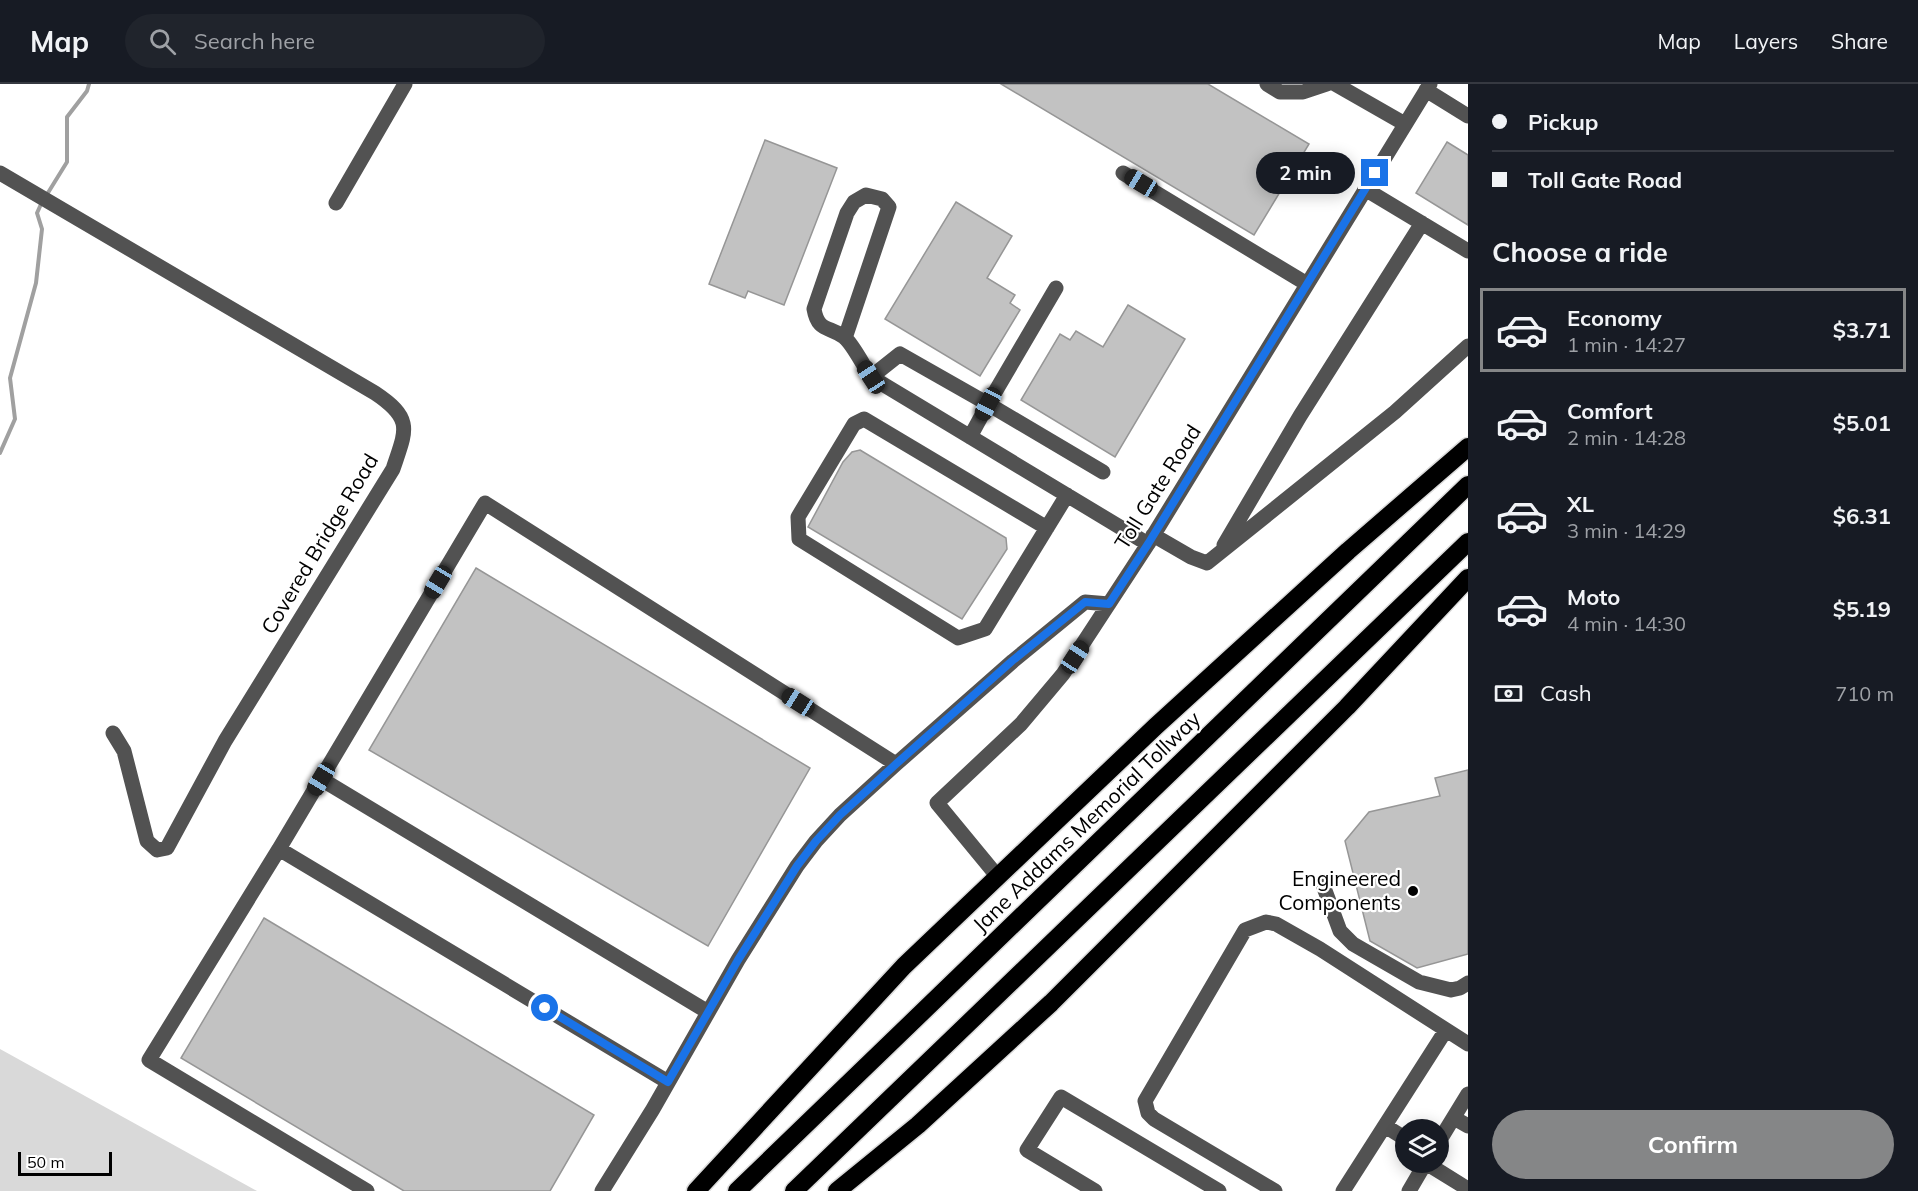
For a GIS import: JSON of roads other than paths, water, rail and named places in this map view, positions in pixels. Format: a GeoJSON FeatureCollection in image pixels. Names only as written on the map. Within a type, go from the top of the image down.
{"type":"FeatureCollection","features":[{"type":"Feature","properties":{"kind":"highway"},"geometry":{"type":"LineString","coordinates":[[696,1191],[904,966],[1173,710],[1348,551],[1468,447]]}},
{"type":"Feature","properties":{"kind":"highway","name":"Jane Addams Memorial Tollway"},"geometry":{"type":"LineString","coordinates":[[737,1191],[1468,485]]}},
{"type":"Feature","properties":{"kind":"highway"},"geometry":{"type":"LineString","coordinates":[[794,1191],[1468,542]]}},
{"type":"Feature","properties":{"kind":"highway"},"geometry":{"type":"LineString","coordinates":[[837,1191],[918,1125],[1051,1003],[1347,707],[1468,578]]}},
{"type":"Feature","properties":{"kind":"street"},"geometry":{"type":"LineString","coordinates":[[336,203],[405,84]]}},
{"type":"Feature","properties":{"kind":"street"},"geometry":{"type":"LineString","coordinates":[[1267,84],[1280,92],[1303,92],[1327,84]]}},
{"type":"Feature","properties":{"kind":"street"},"geometry":{"type":"LineString","coordinates":[[1335,84],[1405,124]]}},
{"type":"Feature","properties":{"kind":"street"},"geometry":{"type":"LineString","coordinates":[[1428,87],[1468,116]]}},
{"type":"Feature","properties":{"kind":"street","name":"Toll Gate Road"},"geometry":{"type":"LineString","coordinates":[[998,877],[936,802],[1028,716],[1063,674],[1151,540],[1428,87]]}},
{"type":"Feature","properties":{"kind":"street"},"geometry":{"type":"LineString","coordinates":[[1123,172],[1307,284]]}},
{"type":"Feature","properties":{"kind":"street","name":"Covered Bridge Road"},"geometry":{"type":"LineString","coordinates":[[0,173],[375,393],[390,403],[401,416],[406,432],[393,469],[225,741],[167,848],[157,850],[147,841],[124,751],[112,733]]}},
{"type":"Feature","properties":{"kind":"street"},"geometry":{"type":"LineString","coordinates":[[1365,189],[1468,251]]}},
{"type":"Feature","properties":{"kind":"street"},"geometry":{"type":"LineString","coordinates":[[845,338],[889,207],[882,199],[866,195],[854,202],[847,213],[814,309],[815,318],[822,327],[845,338],[871,377],[1067,495],[1151,540],[1207,563],[1395,412],[1468,346]]}},
{"type":"Feature","properties":{"kind":"street"},"geometry":{"type":"LineString","coordinates":[[1220,553],[1300,416],[1422,223]]}},
{"type":"Feature","properties":{"kind":"street"},"geometry":{"type":"LineString","coordinates":[[970,437],[1056,288]]}},
{"type":"Feature","properties":{"kind":"street"},"geometry":{"type":"LineString","coordinates":[[871,377],[900,354],[1103,472]]}},
{"type":"Feature","properties":{"kind":"street"},"geometry":{"type":"LineString","coordinates":[[1047,528],[864,419],[854,424],[798,517],[799,539],[958,638],[985,629],[1047,528],[1067,495]]}},
{"type":"Feature","properties":{"kind":"street"},"geometry":{"type":"LineString","coordinates":[[367,1191],[149,1060],[279,849],[485,502],[896,764]]}},
{"type":"Feature","properties":{"kind":"street"},"geometry":{"type":"LineString","coordinates":[[602,1191],[738,960],[797,866],[840,815],[1012,661],[1085,602],[1109,604]]}},
{"type":"Feature","properties":{"kind":"street"},"geometry":{"type":"LineString","coordinates":[[321,779],[708,1012]]}},
{"type":"Feature","properties":{"kind":"street"},"geometry":{"type":"LineString","coordinates":[[279,849],[668,1082]]}},
{"type":"Feature","properties":{"kind":"street"},"geometry":{"type":"LineString","coordinates":[[1323,885],[1340,931],[1353,944],[1419,982],[1451,990],[1468,983]]}},
{"type":"Feature","properties":{"kind":"street"},"geometry":{"type":"LineString","coordinates":[[1275,1191],[1154,1119],[1145,1106],[1145,1101],[1245,930],[1266,922],[1275,924],[1320,949],[1468,1044]]}},
{"type":"Feature","properties":{"kind":"street"},"geometry":{"type":"LineString","coordinates":[[1343,1191],[1446,1030]]}},
{"type":"Feature","properties":{"kind":"street"},"geometry":{"type":"LineString","coordinates":[[1449,1126],[1468,1094]]}},
{"type":"Feature","properties":{"kind":"street"},"geometry":{"type":"LineString","coordinates":[[1095,1191],[1027,1150],[1061,1097],[1219,1191]]}},
{"type":"Feature","properties":{"kind":"street"},"geometry":{"type":"LineString","coordinates":[[1454,1118],[1468,1126]]}},
{"type":"Feature","properties":{"kind":"street"},"geometry":{"type":"LineString","coordinates":[[1384,1126],[1395,1132]]}},
{"type":"Feature","properties":{"kind":"street"},"geometry":{"type":"LineString","coordinates":[[1409,1191],[1420,1173]]}},
{"type":"Feature","properties":{"kind":"street"},"geometry":{"type":"LineString","coordinates":[[1442,1173],[1468,1189]]}},
{"type":"Feature","properties":{"kind":"street"},"geometry":{"type":"LineString","coordinates":[[1441,1191],[1449,1177]]}},
{"type":"Feature","properties":{"kind":"waterway"},"geometry":{"type":"LineString","coordinates":[[46,196],[67,162],[67,117],[87,91],[89,84]]}},
{"type":"Feature","properties":{"kind":"waterway"},"geometry":{"type":"LineString","coordinates":[[0,453],[15,419],[10,378],[36,283],[42,229],[37,213],[42,202]]}},
{"type":"Feature","properties":{"kind":"place","name":"Engineered Components"},"geometry":{"type":"Point","coordinates":[1413,891]}}]}
